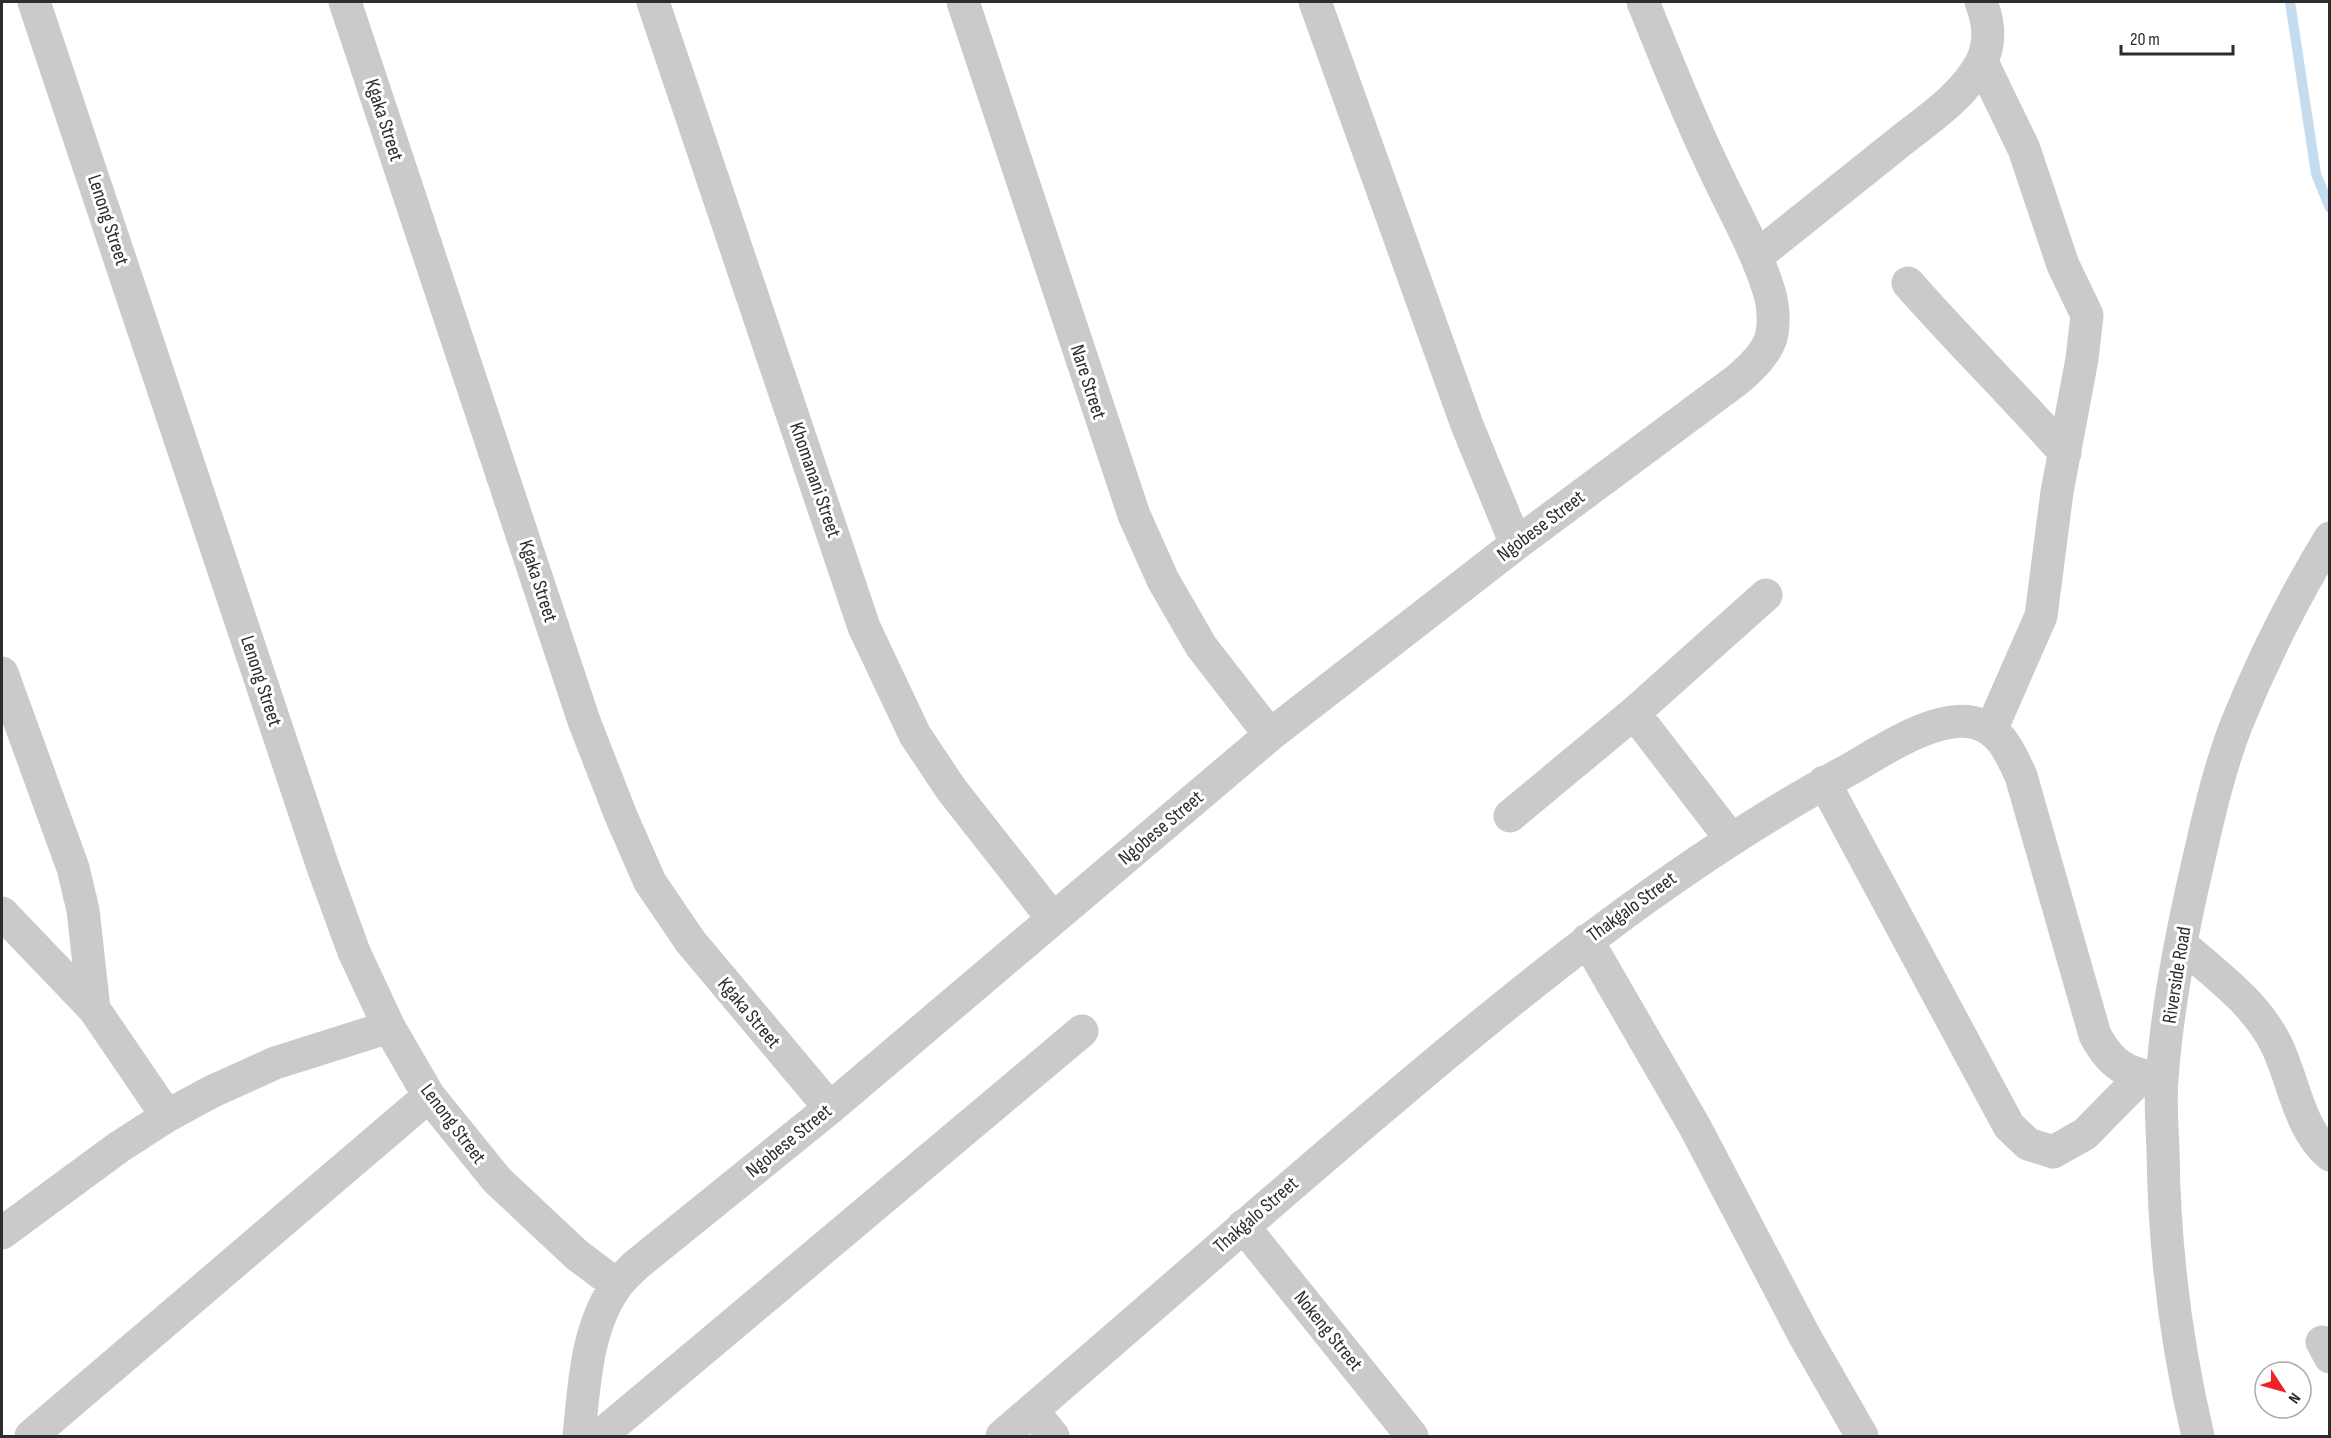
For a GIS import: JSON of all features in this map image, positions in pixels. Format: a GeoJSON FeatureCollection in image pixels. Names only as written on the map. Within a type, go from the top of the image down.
{"type":"FeatureCollection","features":[{"type":"Feature","properties":{"kind":"street","name":"Lenong Street"},"geometry":{"type":"LineString","coordinates":[[34,2],[323,867],[354,952],[389,1027],[429,1096],[497,1180],[577,1255],[617,1285]]}},
{"type":"Feature","properties":{"kind":"street","name":"Kgaka Street"},"geometry":{"type":"LineString","coordinates":[[345,2],[584,721],[621,816],[650,882],[690,941],[830,1108]]}},
{"type":"Feature","properties":{"kind":"street","name":"Khomanani Street"},"geometry":{"type":"LineString","coordinates":[[653,2],[864,627],[915,735],[951,789],[1053,919]]}},
{"type":"Feature","properties":{"kind":"street","name":"Nare Street"},"geometry":{"type":"LineString","coordinates":[[963,2],[1134,515],[1163,580],[1201,646],[1270,735]]}},
{"type":"Feature","properties":{"kind":"street"},"geometry":{"type":"LineString","coordinates":[[1315,2],[1462,414],[1516,544]]}},
{"type":"Feature","properties":{"kind":"street","name":"Ngobese Street"},"geometry":{"type":"LineString","coordinates":[[579,1437],[588,1357],[600,1317],[617,1285],[636,1265],[830,1108],[1270,735],[1516,544],[1728,388],[1764,353],[1771,337],[1773,315],[1769,290],[1757,256],[1679,92],[1643,2]]}},
{"type":"Feature","properties":{"kind":"street"},"geometry":{"type":"LineString","coordinates":[[1757,256],[1943,106],[1973,76],[1982,62],[1987,47],[1989,30],[1987,5]]}},
{"type":"Feature","properties":{"kind":"street"},"geometry":{"type":"LineString","coordinates":[[1982,62],[2024,148],[2063,266],[2086,315],[2082,359],[2057,492],[2041,616],[1991,730],[2007,744],[2021,776],[2095,1035],[2105,1054],[2121,1067],[2152,1078]]}},
{"type":"Feature","properties":{"kind":"street"},"geometry":{"type":"LineString","coordinates":[[1908,283],[1966,348],[2014,395],[2065,453]]}},
{"type":"Feature","properties":{"kind":"street","name":"Riverside Road"},"geometry":{"type":"LineString","coordinates":[[2198,1437],[2179,1347],[2168,1270],[2163,1186],[2152,1078],[2210,807],[2236,724],[2269,650],[2330,538]]}},
{"type":"Feature","properties":{"kind":"street"},"geometry":{"type":"LineString","coordinates":[[1510,816],[1634,714],[1766,594]]}},
{"type":"Feature","properties":{"kind":"street"},"geometry":{"type":"LineString","coordinates":[[2,673],[72,868],[83,910],[94,1009]]}},
{"type":"Feature","properties":{"kind":"street"},"geometry":{"type":"LineString","coordinates":[[1634,714],[1731,839]]}},
{"type":"Feature","properties":{"kind":"street","name":"Thakgalo Street"},"geometry":{"type":"LineString","coordinates":[[1002,1437],[1243,1226],[1492,1013],[1693,862],[1824,783],[1923,729],[1949,723],[1971,722],[1991,730]]}},
{"type":"Feature","properties":{"kind":"street"},"geometry":{"type":"LineString","coordinates":[[1824,783],[2009,1126],[2028,1144],[2053,1152],[2085,1134],[2152,1078]]}},
{"type":"Feature","properties":{"kind":"street"},"geometry":{"type":"LineString","coordinates":[[2,913],[94,1009],[167,1116]]}},
{"type":"Feature","properties":{"kind":"street"},"geometry":{"type":"LineString","coordinates":[[1587,940],[1695,1127],[1804,1335],[1862,1437]]}},
{"type":"Feature","properties":{"kind":"street"},"geometry":{"type":"LineString","coordinates":[[2181,944],[2243,998],[2259,1017],[2276,1044],[2313,1136],[2330,1155]]}},
{"type":"Feature","properties":{"kind":"street"},"geometry":{"type":"LineString","coordinates":[[2,1232],[119,1147],[167,1116],[211,1092],[275,1063],[389,1027]]}},
{"type":"Feature","properties":{"kind":"street"},"geometry":{"type":"LineString","coordinates":[[600,1437],[1082,1031]]}},
{"type":"Feature","properties":{"kind":"street"},"geometry":{"type":"LineString","coordinates":[[32,1437],[429,1096]]}},
{"type":"Feature","properties":{"kind":"street","name":"Nokeng Street"},"geometry":{"type":"LineString","coordinates":[[1243,1226],[1412,1437]]}},
{"type":"Feature","properties":{"kind":"street"},"geometry":{"type":"LineString","coordinates":[[1032,1410],[1053,1437]]}},
{"type":"Feature","properties":{"kind":"waterway"},"geometry":{"type":"LineString","coordinates":[[2290,2],[2316,174],[2330,208]]}}]}
